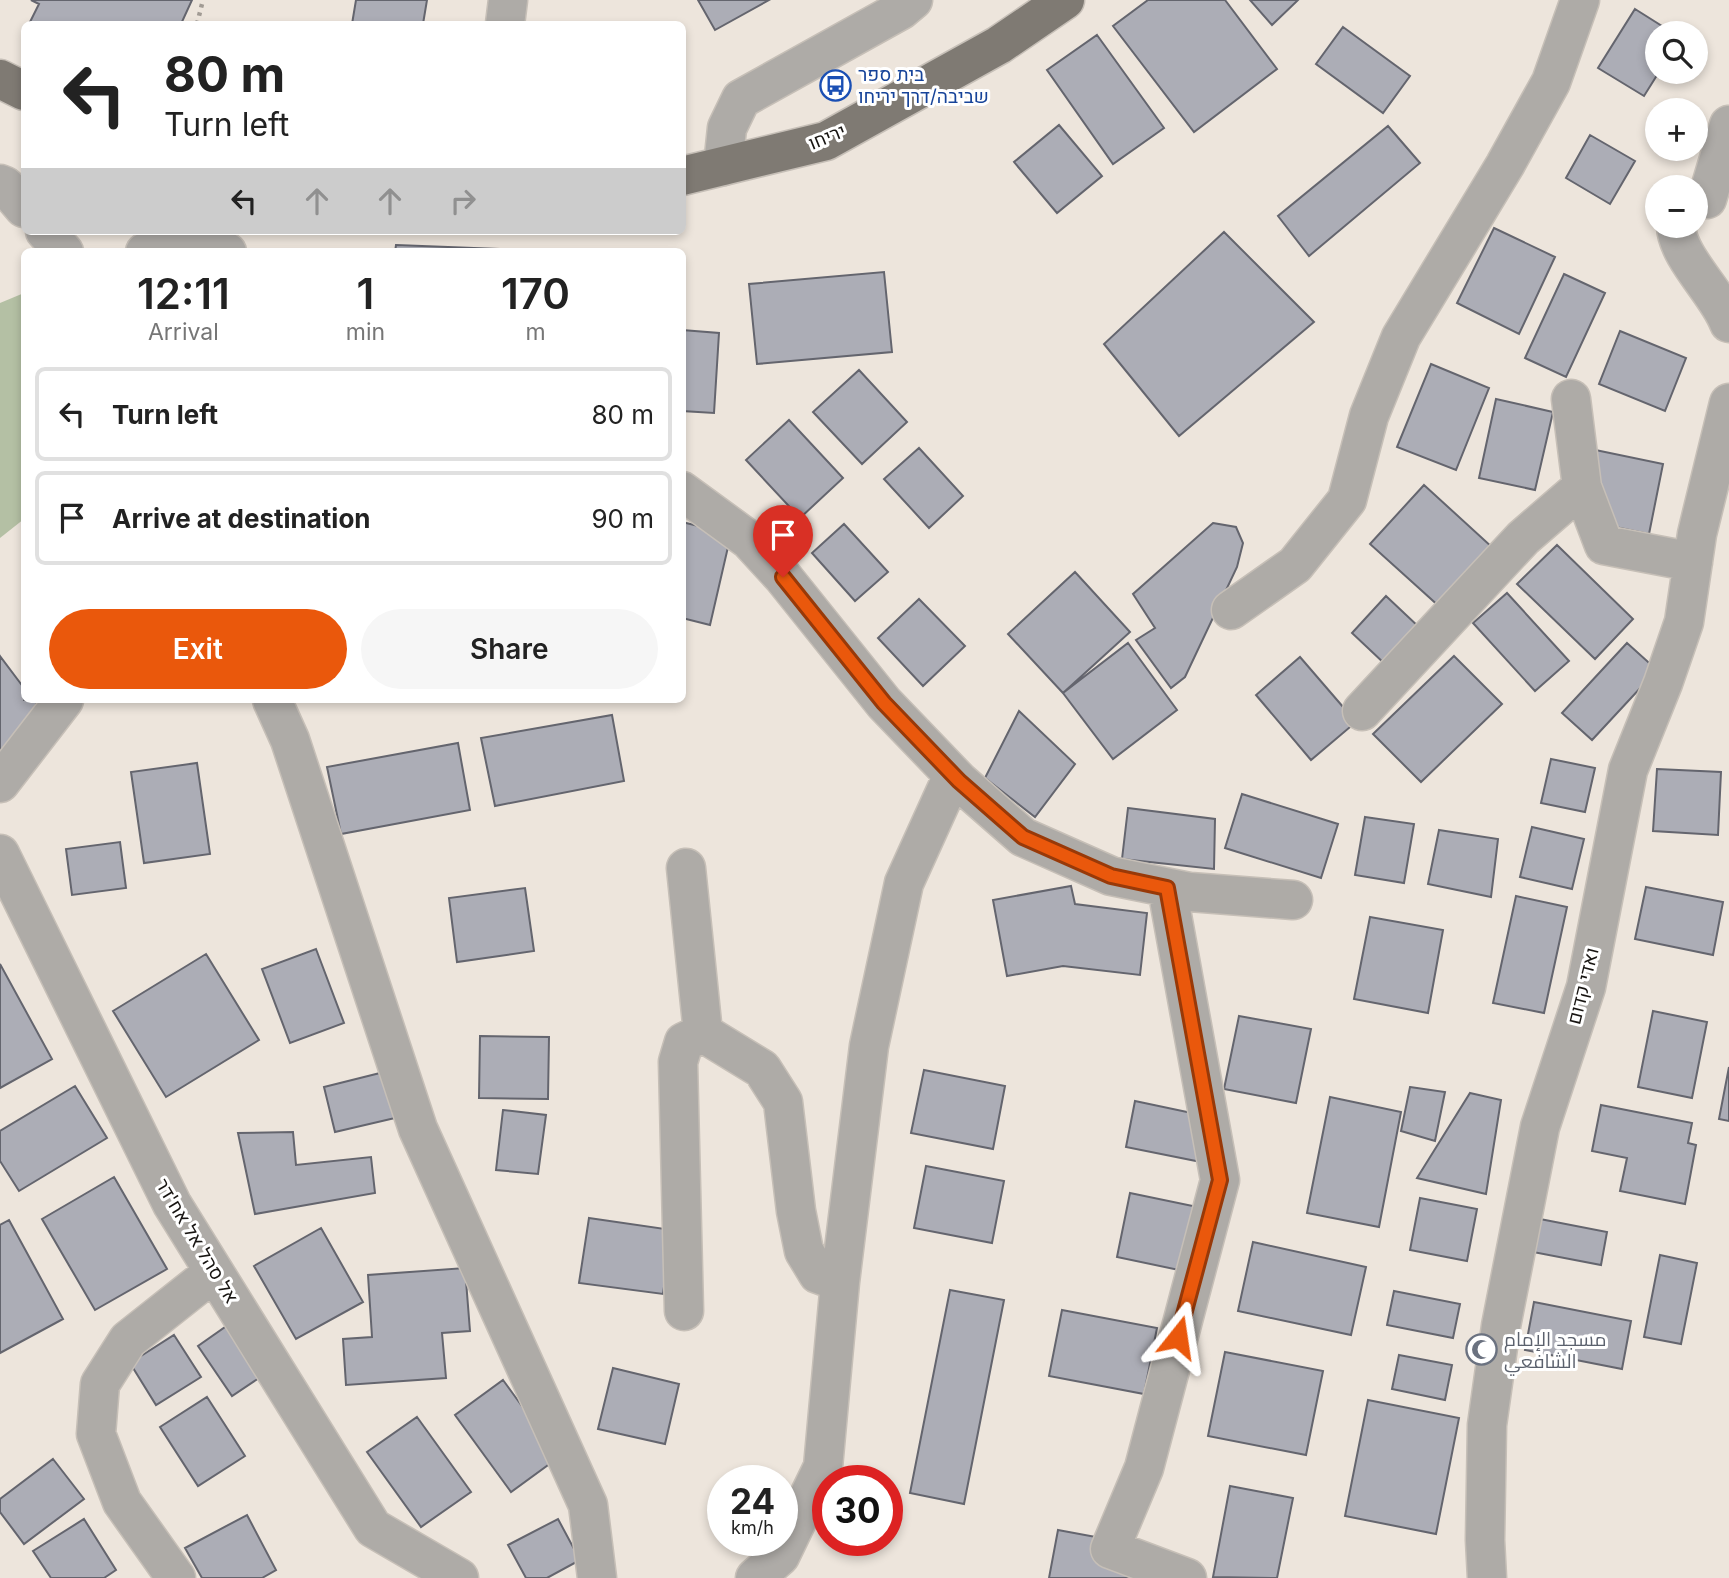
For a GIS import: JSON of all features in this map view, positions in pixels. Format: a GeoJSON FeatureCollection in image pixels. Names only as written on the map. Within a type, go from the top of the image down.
{"type":"FeatureCollection","features":[{"type":"Feature","properties":{"kind":"main road","name":"יריחו"},"geometry":{"type":"LineString","coordinates":[[686,175],[826,141],[999,45],[1065,0]]}},
{"type":"Feature","properties":{"kind":"main road"},"geometry":{"type":"LineString","coordinates":[[0,79],[21,90]]}},
{"type":"Feature","properties":{"kind":"street"},"geometry":{"type":"LineString","coordinates":[[505,21],[508,0]]}},
{"type":"Feature","properties":{"kind":"street"},"geometry":{"type":"LineString","coordinates":[[723,166],[727,128],[741,99],[901,10],[913,0]]}},
{"type":"Feature","properties":{"kind":"street"},"geometry":{"type":"LineString","coordinates":[[1231,610],[1295,565],[1347,500],[1369,416],[1401,337],[1505,165],[1551,82],[1580,0]]}},
{"type":"Feature","properties":{"kind":"street"},"geometry":{"type":"LineString","coordinates":[[1711,200],[1729,125]]}},
{"type":"Feature","properties":{"kind":"street"},"geometry":{"type":"LineString","coordinates":[[0,184],[21,205]]}},
{"type":"Feature","properties":{"kind":"street"},"geometry":{"type":"LineString","coordinates":[[156,248],[188,237],[217,248]]}},
{"type":"Feature","properties":{"kind":"street"},"geometry":{"type":"LineString","coordinates":[[1678,238],[1729,323]]}},
{"type":"Feature","properties":{"kind":"street"},"geometry":{"type":"LineString","coordinates":[[1571,400],[1582,487],[1604,545],[1693,562]]}},
{"type":"Feature","properties":{"kind":"street","name":"ואדי קדום"},"geometry":{"type":"LineString","coordinates":[[1487,1578],[1487,1425],[1501,1326],[1538,1141],[1586,987],[1628,770],[1684,622],[1697,534],[1729,403]]}},
{"type":"Feature","properties":{"kind":"street"},"geometry":{"type":"LineString","coordinates":[[1362,711],[1523,538],[1582,487]]}},
{"type":"Feature","properties":{"kind":"street"},"geometry":{"type":"LineString","coordinates":[[686,494],[749,540],[783,577],[884,703],[953,775],[1023,837],[1111,876],[1191,892],[1293,900]]}},
{"type":"Feature","properties":{"kind":"street"},"geometry":{"type":"LineString","coordinates":[[0,783],[62,703]]}},
{"type":"Feature","properties":{"kind":"street"},"geometry":{"type":"LineString","coordinates":[[273,703],[290,740],[418,1129],[588,1505],[597,1578]]}},
{"type":"Feature","properties":{"kind":"street"},"geometry":{"type":"LineString","coordinates":[[755,1578],[780,1556],[823,1467],[840,1282],[869,1046],[904,883],[953,775]]}},
{"type":"Feature","properties":{"kind":"street","name":"אל סהל אל אח'דר"},"geometry":{"type":"LineString","coordinates":[[0,854],[172,1204],[373,1528],[459,1578]]}},
{"type":"Feature","properties":{"kind":"street"},"geometry":{"type":"LineString","coordinates":[[686,868],[703,1033]]}},
{"type":"Feature","properties":{"kind":"street"},"geometry":{"type":"LineString","coordinates":[[1167,888],[1220,1180],[1144,1468],[1110,1549],[1187,1578]]}},
{"type":"Feature","properties":{"kind":"street"},"geometry":{"type":"LineString","coordinates":[[703,1033],[762,1069],[783,1102],[796,1211],[804,1251],[818,1274],[840,1282]]}},
{"type":"Feature","properties":{"kind":"street"},"geometry":{"type":"LineString","coordinates":[[684,1311],[678,1062],[684,1042],[703,1033]]}},
{"type":"Feature","properties":{"kind":"street"},"geometry":{"type":"LineString","coordinates":[[176,1578],[122,1502],[96,1434],[100,1384],[128,1340],[214,1272]]}},
{"type":"Feature","properties":{"kind":"path"},"geometry":{"type":"LineString","coordinates":[[198,21],[203,0]]}},
{"type":"Feature","properties":{"kind":"green space"},"geometry":{"type":"Polygon","coordinates":[[[21,294],[21,521],[0,538],[0,303],[21,294]]]}},
{"type":"Feature","properties":{"kind":"building"},"geometry":{"type":"Polygon","coordinates":[[[31,0],[192,0],[182,21],[30,21],[39,4],[31,0]]]}},
{"type":"Feature","properties":{"kind":"building"},"geometry":{"type":"Polygon","coordinates":[[[356,0],[427,0],[424,21],[352,21],[356,0]]]}},
{"type":"Feature","properties":{"kind":"building"},"geometry":{"type":"Polygon","coordinates":[[[698,0],[769,0],[715,30],[698,0]]]}},
{"type":"Feature","properties":{"kind":"building"},"geometry":{"type":"Polygon","coordinates":[[[1148,0],[1225,0],[1277,69],[1194,132],[1113,26],[1148,0]]]}},
{"type":"Feature","properties":{"kind":"building"},"geometry":{"type":"Polygon","coordinates":[[[1250,0],[1298,0],[1272,25],[1250,0]]]}},
{"type":"Feature","properties":{"kind":"building"},"geometry":{"type":"Polygon","coordinates":[[[1635,9],[1654,21],[1645,21],[1645,84],[1652,84],[1644,96],[1598,68],[1635,9]]]}},
{"type":"Feature","properties":{"kind":"building"},"geometry":{"type":"Polygon","coordinates":[[[1343,27],[1410,76],[1383,113],[1316,64],[1343,27]]]}},
{"type":"Feature","properties":{"kind":"building"},"geometry":{"type":"Polygon","coordinates":[[[1097,35],[1164,128],[1113,164],[1047,70],[1097,35]]]}},
{"type":"Feature","properties":{"kind":"building"},"geometry":{"type":"Polygon","coordinates":[[[1059,125],[1102,176],[1057,213],[1014,162],[1059,125]]]}},
{"type":"Feature","properties":{"kind":"building"},"geometry":{"type":"Polygon","coordinates":[[[1388,126],[1420,163],[1309,256],[1278,216],[1388,126]]]}},
{"type":"Feature","properties":{"kind":"building"},"geometry":{"type":"Polygon","coordinates":[[[1590,135],[1635,161],[1610,204],[1566,178],[1590,135]]]}},
{"type":"Feature","properties":{"kind":"building"},"geometry":{"type":"Polygon","coordinates":[[[1494,228],[1555,257],[1519,334],[1457,303],[1494,228]]]}},
{"type":"Feature","properties":{"kind":"building"},"geometry":{"type":"Polygon","coordinates":[[[1224,232],[1314,322],[1179,436],[1104,344],[1224,232]]]}},
{"type":"Feature","properties":{"kind":"building"},"geometry":{"type":"Polygon","coordinates":[[[396,245],[473,248],[396,248],[396,245]]]}},
{"type":"Feature","properties":{"kind":"building"},"geometry":{"type":"Polygon","coordinates":[[[884,272],[892,352],[757,364],[749,284],[884,272]]]}},
{"type":"Feature","properties":{"kind":"building"},"geometry":{"type":"Polygon","coordinates":[[[1564,274],[1605,293],[1566,377],[1525,358],[1564,274]]]}},
{"type":"Feature","properties":{"kind":"building"},"geometry":{"type":"Polygon","coordinates":[[[686,330],[719,333],[714,413],[686,411],[686,330]]]}},
{"type":"Feature","properties":{"kind":"building"},"geometry":{"type":"Polygon","coordinates":[[[1620,331],[1686,358],[1665,411],[1599,384],[1620,331]]]}},
{"type":"Feature","properties":{"kind":"building"},"geometry":{"type":"Polygon","coordinates":[[[1431,364],[1489,388],[1456,470],[1397,447],[1431,364]]]}},
{"type":"Feature","properties":{"kind":"building"},"geometry":{"type":"Polygon","coordinates":[[[859,370],[907,422],[862,464],[813,412],[859,370]]]}},
{"type":"Feature","properties":{"kind":"building"},"geometry":{"type":"Polygon","coordinates":[[[1496,399],[1553,412],[1535,490],[1479,478],[1496,399]]]}},
{"type":"Feature","properties":{"kind":"building"},"geometry":{"type":"Polygon","coordinates":[[[789,420],[843,478],[800,518],[746,460],[789,420]]]}},
{"type":"Feature","properties":{"kind":"building"},"geometry":{"type":"Polygon","coordinates":[[[1581,447],[1663,464],[1649,534],[1567,517],[1581,447]]]}},
{"type":"Feature","properties":{"kind":"building"},"geometry":{"type":"Polygon","coordinates":[[[919,448],[963,496],[929,528],[884,479],[919,448]]]}},
{"type":"Feature","properties":{"kind":"building"},"geometry":{"type":"Polygon","coordinates":[[[1424,485],[1505,559],[1451,617],[1370,544],[1424,485]]]}},
{"type":"Feature","properties":{"kind":"building"},"geometry":{"type":"Polygon","coordinates":[[[686,523],[731,534],[710,625],[686,619],[686,523]]]}},
{"type":"Feature","properties":{"kind":"building"},"geometry":{"type":"Polygon","coordinates":[[[1213,523],[1236,527],[1243,543],[1237,567],[1185,677],[1171,688],[1136,640],[1155,628],[1133,594],[1213,523]]]}},
{"type":"Feature","properties":{"kind":"building"},"geometry":{"type":"Polygon","coordinates":[[[844,524],[888,572],[855,601],[812,553],[844,524]]]}},
{"type":"Feature","properties":{"kind":"building"},"geometry":{"type":"Polygon","coordinates":[[[1557,545],[1633,619],[1595,659],[1517,584],[1557,545]]]}},
{"type":"Feature","properties":{"kind":"building"},"geometry":{"type":"Polygon","coordinates":[[[1075,572],[1130,632],[1063,693],[1008,634],[1075,572]]]}},
{"type":"Feature","properties":{"kind":"building"},"geometry":{"type":"Polygon","coordinates":[[[1507,593],[1569,661],[1535,691],[1473,623],[1507,593]]]}},
{"type":"Feature","properties":{"kind":"building"},"geometry":{"type":"Polygon","coordinates":[[[1386,596],[1438,645],[1403,681],[1352,633],[1386,596]]]}},
{"type":"Feature","properties":{"kind":"building"},"geometry":{"type":"Polygon","coordinates":[[[919,599],[965,646],[923,686],[878,638],[919,599]]]}},
{"type":"Feature","properties":{"kind":"building"},"geometry":{"type":"Polygon","coordinates":[[[1128,643],[1177,710],[1113,759],[1063,693],[1128,643]]]}},
{"type":"Feature","properties":{"kind":"building"},"geometry":{"type":"Polygon","coordinates":[[[1627,643],[1657,670],[1592,740],[1562,713],[1627,643]]]}},
{"type":"Feature","properties":{"kind":"building"},"geometry":{"type":"Polygon","coordinates":[[[0,656],[21,684],[21,703],[36,703],[51,722],[0,762],[0,656]]]}},
{"type":"Feature","properties":{"kind":"building"},"geometry":{"type":"Polygon","coordinates":[[[1454,656],[1502,704],[1421,782],[1373,734],[1454,656]]]}},
{"type":"Feature","properties":{"kind":"building"},"geometry":{"type":"Polygon","coordinates":[[[1300,657],[1356,722],[1311,760],[1256,695],[1300,657]]]}},
{"type":"Feature","properties":{"kind":"building"},"geometry":{"type":"Polygon","coordinates":[[[1019,711],[1075,764],[1035,817],[985,778],[1019,711]]]}},
{"type":"Feature","properties":{"kind":"building"},"geometry":{"type":"Polygon","coordinates":[[[612,715],[624,781],[495,806],[481,738],[612,715]]]}},
{"type":"Feature","properties":{"kind":"building"},"geometry":{"type":"Polygon","coordinates":[[[458,743],[470,810],[341,834],[327,767],[458,743]]]}},
{"type":"Feature","properties":{"kind":"building"},"geometry":{"type":"Polygon","coordinates":[[[1551,759],[1595,768],[1585,812],[1541,803],[1551,759]]]}},
{"type":"Feature","properties":{"kind":"building"},"geometry":{"type":"Polygon","coordinates":[[[197,763],[210,854],[144,863],[131,772],[197,763]]]}},
{"type":"Feature","properties":{"kind":"building"},"geometry":{"type":"Polygon","coordinates":[[[1657,769],[1721,772],[1718,835],[1653,831],[1657,769]]]}},
{"type":"Feature","properties":{"kind":"building"},"geometry":{"type":"Polygon","coordinates":[[[1242,794],[1338,824],[1321,878],[1225,848],[1242,794]]]}},
{"type":"Feature","properties":{"kind":"building"},"geometry":{"type":"Polygon","coordinates":[[[1128,808],[1215,819],[1214,869],[1122,859],[1128,808]]]}},
{"type":"Feature","properties":{"kind":"building"},"geometry":{"type":"Polygon","coordinates":[[[1365,817],[1414,824],[1404,883],[1355,875],[1365,817]]]}},
{"type":"Feature","properties":{"kind":"building"},"geometry":{"type":"Polygon","coordinates":[[[1532,827],[1584,839],[1572,889],[1520,877],[1532,827]]]}},
{"type":"Feature","properties":{"kind":"building"},"geometry":{"type":"Polygon","coordinates":[[[1439,830],[1498,839],[1491,897],[1428,884],[1439,830]]]}},
{"type":"Feature","properties":{"kind":"building"},"geometry":{"type":"Polygon","coordinates":[[[120,842],[126,888],[72,895],[66,849],[120,842]]]}},
{"type":"Feature","properties":{"kind":"building"},"geometry":{"type":"Polygon","coordinates":[[[1071,886],[1075,904],[1147,913],[1140,975],[1063,966],[1007,976],[993,900],[1071,886]]]}},
{"type":"Feature","properties":{"kind":"building"},"geometry":{"type":"Polygon","coordinates":[[[1646,887],[1723,902],[1713,955],[1635,939],[1646,887]]]}},
{"type":"Feature","properties":{"kind":"building"},"geometry":{"type":"Polygon","coordinates":[[[525,888],[534,951],[457,962],[449,898],[525,888]]]}},
{"type":"Feature","properties":{"kind":"building"},"geometry":{"type":"Polygon","coordinates":[[[1516,896],[1567,907],[1544,1013],[1493,1003],[1516,896]]]}},
{"type":"Feature","properties":{"kind":"building"},"geometry":{"type":"Polygon","coordinates":[[[1370,917],[1443,930],[1428,1013],[1354,999],[1370,917]]]}},
{"type":"Feature","properties":{"kind":"building"},"geometry":{"type":"Polygon","coordinates":[[[316,949],[344,1023],[290,1043],[262,969],[316,949]]]}},
{"type":"Feature","properties":{"kind":"building"},"geometry":{"type":"Polygon","coordinates":[[[206,954],[259,1040],[166,1097],[113,1011],[206,954]]]}},
{"type":"Feature","properties":{"kind":"building"},"geometry":{"type":"Polygon","coordinates":[[[0,964],[52,1059],[0,1088],[0,964]]]}},
{"type":"Feature","properties":{"kind":"building"},"geometry":{"type":"Polygon","coordinates":[[[1653,1011],[1707,1022],[1692,1098],[1638,1087],[1653,1011]]]}},
{"type":"Feature","properties":{"kind":"building"},"geometry":{"type":"Polygon","coordinates":[[[1239,1016],[1311,1029],[1296,1103],[1224,1089],[1239,1016]]]}},
{"type":"Feature","properties":{"kind":"building"},"geometry":{"type":"Polygon","coordinates":[[[480,1036],[549,1037],[548,1099],[479,1098],[480,1036]]]}},
{"type":"Feature","properties":{"kind":"building"},"geometry":{"type":"Polygon","coordinates":[[[1729,1067],[1729,1121],[1719,1119],[1729,1067]]]}},
{"type":"Feature","properties":{"kind":"building"},"geometry":{"type":"Polygon","coordinates":[[[924,1070],[1005,1086],[993,1149],[911,1133],[924,1070]]]}},
{"type":"Feature","properties":{"kind":"building"},"geometry":{"type":"Polygon","coordinates":[[[384,1072],[395,1118],[335,1132],[324,1087],[384,1072]]]}},
{"type":"Feature","properties":{"kind":"building"},"geometry":{"type":"Polygon","coordinates":[[[75,1086],[107,1138],[19,1191],[0,1161],[0,1131],[75,1086]]]}},
{"type":"Feature","properties":{"kind":"building"},"geometry":{"type":"Polygon","coordinates":[[[1410,1087],[1445,1092],[1435,1141],[1401,1131],[1410,1087]]]}},
{"type":"Feature","properties":{"kind":"building"},"geometry":{"type":"Polygon","coordinates":[[[1470,1093],[1501,1100],[1486,1194],[1417,1178],[1470,1093]]]}},
{"type":"Feature","properties":{"kind":"building"},"geometry":{"type":"Polygon","coordinates":[[[1330,1097],[1401,1112],[1379,1227],[1307,1213],[1330,1097]]]}},
{"type":"Feature","properties":{"kind":"building"},"geometry":{"type":"Polygon","coordinates":[[[1135,1101],[1225,1120],[1216,1165],[1126,1147],[1135,1101]]]}},
{"type":"Feature","properties":{"kind":"building"},"geometry":{"type":"Polygon","coordinates":[[[1601,1105],[1692,1123],[1688,1143],[1696,1145],[1685,1204],[1620,1191],[1627,1158],[1592,1151],[1601,1105]]]}},
{"type":"Feature","properties":{"kind":"building"},"geometry":{"type":"Polygon","coordinates":[[[503,1110],[546,1115],[538,1174],[496,1170],[503,1110]]]}},
{"type":"Feature","properties":{"kind":"building"},"geometry":{"type":"Polygon","coordinates":[[[293,1132],[296,1165],[371,1157],[375,1193],[255,1214],[238,1133],[293,1132]]]}},
{"type":"Feature","properties":{"kind":"building"},"geometry":{"type":"Polygon","coordinates":[[[926,1166],[1004,1181],[992,1243],[914,1228],[926,1166]]]}},
{"type":"Feature","properties":{"kind":"building"},"geometry":{"type":"Polygon","coordinates":[[[114,1177],[167,1269],[95,1310],[42,1219],[114,1177]]]}},
{"type":"Feature","properties":{"kind":"building"},"geometry":{"type":"Polygon","coordinates":[[[1130,1193],[1212,1210],[1198,1274],[1117,1257],[1130,1193]]]}},
{"type":"Feature","properties":{"kind":"building"},"geometry":{"type":"Polygon","coordinates":[[[1420,1198],[1477,1209],[1467,1261],[1410,1250],[1420,1198]]]}},
{"type":"Feature","properties":{"kind":"building"},"geometry":{"type":"Polygon","coordinates":[[[589,1218],[672,1230],[663,1294],[579,1283],[589,1218]]]}},
{"type":"Feature","properties":{"kind":"building"},"geometry":{"type":"Polygon","coordinates":[[[1540,1219],[1607,1232],[1601,1265],[1533,1252],[1540,1219]]]}},
{"type":"Feature","properties":{"kind":"building"},"geometry":{"type":"Polygon","coordinates":[[[9,1220],[63,1319],[0,1353],[0,1225],[9,1220]]]}},
{"type":"Feature","properties":{"kind":"building"},"geometry":{"type":"Polygon","coordinates":[[[321,1228],[363,1302],[296,1339],[254,1266],[321,1228]]]}},
{"type":"Feature","properties":{"kind":"building"},"geometry":{"type":"Polygon","coordinates":[[[1253,1242],[1366,1267],[1351,1335],[1238,1311],[1253,1242]]]}},
{"type":"Feature","properties":{"kind":"building"},"geometry":{"type":"Polygon","coordinates":[[[1660,1255],[1697,1263],[1681,1344],[1644,1337],[1660,1255]]]}},
{"type":"Feature","properties":{"kind":"building"},"geometry":{"type":"Polygon","coordinates":[[[465,1268],[470,1331],[442,1333],[446,1378],[346,1385],[343,1339],[372,1337],[368,1275],[465,1268]]]}},
{"type":"Feature","properties":{"kind":"building"},"geometry":{"type":"Polygon","coordinates":[[[950,1290],[1004,1300],[964,1504],[910,1493],[950,1290]]]}},
{"type":"Feature","properties":{"kind":"building"},"geometry":{"type":"Polygon","coordinates":[[[1394,1291],[1460,1304],[1453,1338],[1387,1325],[1394,1291]]]}},
{"type":"Feature","properties":{"kind":"building"},"geometry":{"type":"Polygon","coordinates":[[[1534,1302],[1631,1321],[1622,1369],[1525,1350],[1534,1302]]]}},
{"type":"Feature","properties":{"kind":"building"},"geometry":{"type":"Polygon","coordinates":[[[1062,1310],[1157,1328],[1144,1394],[1049,1376],[1062,1310]]]}},
{"type":"Feature","properties":{"kind":"building"},"geometry":{"type":"Polygon","coordinates":[[[228,1325],[262,1376],[232,1396],[198,1346],[228,1325]]]}},
{"type":"Feature","properties":{"kind":"building"},"geometry":{"type":"Polygon","coordinates":[[[174,1335],[201,1377],[156,1405],[130,1363],[174,1335]]]}},
{"type":"Feature","properties":{"kind":"building"},"geometry":{"type":"Polygon","coordinates":[[[1225,1352],[1323,1371],[1306,1455],[1208,1436],[1225,1352]]]}},
{"type":"Feature","properties":{"kind":"building"},"geometry":{"type":"Polygon","coordinates":[[[1399,1355],[1452,1365],[1445,1400],[1392,1389],[1399,1355]]]}},
{"type":"Feature","properties":{"kind":"building"},"geometry":{"type":"Polygon","coordinates":[[[613,1368],[679,1384],[665,1444],[598,1429],[613,1368]]]}},
{"type":"Feature","properties":{"kind":"building"},"geometry":{"type":"Polygon","coordinates":[[[503,1380],[559,1457],[511,1492],[455,1415],[503,1380]]]}},
{"type":"Feature","properties":{"kind":"building"},"geometry":{"type":"Polygon","coordinates":[[[207,1397],[245,1456],[198,1486],[160,1427],[207,1397]]]}},
{"type":"Feature","properties":{"kind":"building"},"geometry":{"type":"Polygon","coordinates":[[[1368,1400],[1459,1418],[1436,1534],[1345,1516],[1368,1400]]]}},
{"type":"Feature","properties":{"kind":"building"},"geometry":{"type":"Polygon","coordinates":[[[417,1417],[471,1492],[421,1527],[367,1452],[417,1417]]]}},
{"type":"Feature","properties":{"kind":"building"},"geometry":{"type":"Polygon","coordinates":[[[53,1459],[84,1499],[24,1544],[0,1512],[0,1499],[53,1459]]]}},
{"type":"Feature","properties":{"kind":"building"},"geometry":{"type":"Polygon","coordinates":[[[1230,1486],[1293,1498],[1277,1578],[1213,1577],[1230,1486]]]}},
{"type":"Feature","properties":{"kind":"building"},"geometry":{"type":"Polygon","coordinates":[[[247,1515],[276,1570],[262,1578],[202,1578],[185,1548],[247,1515]]]}},
{"type":"Feature","properties":{"kind":"building"},"geometry":{"type":"Polygon","coordinates":[[[84,1519],[116,1570],[104,1578],[51,1578],[33,1551],[84,1519]]]}},
{"type":"Feature","properties":{"kind":"building"},"geometry":{"type":"Polygon","coordinates":[[[558,1519],[580,1560],[547,1578],[526,1578],[508,1545],[558,1519]]]}},
{"type":"Feature","properties":{"kind":"building"},"geometry":{"type":"Polygon","coordinates":[[[1058,1530],[1139,1545],[1132,1578],[1049,1578],[1058,1530]]]}},
{"type":"Feature","properties":{"kind":"place","name":"בית ספר שביבה/דרך יריחו"},"geometry":{"type":"Point","coordinates":[835,85]}},
{"type":"Feature","properties":{"kind":"place","name":"مسجد الإمام الشافعي"},"geometry":{"type":"Point","coordinates":[1481,1350]}},
{"type":"Feature","properties":{"kind":"route"},"geometry":{"type":"LineString","coordinates":[[783,577],[884,703],[959,781],[1023,837],[1111,876],[1167,888],[1220,1180],[1178,1337]]}}]}
